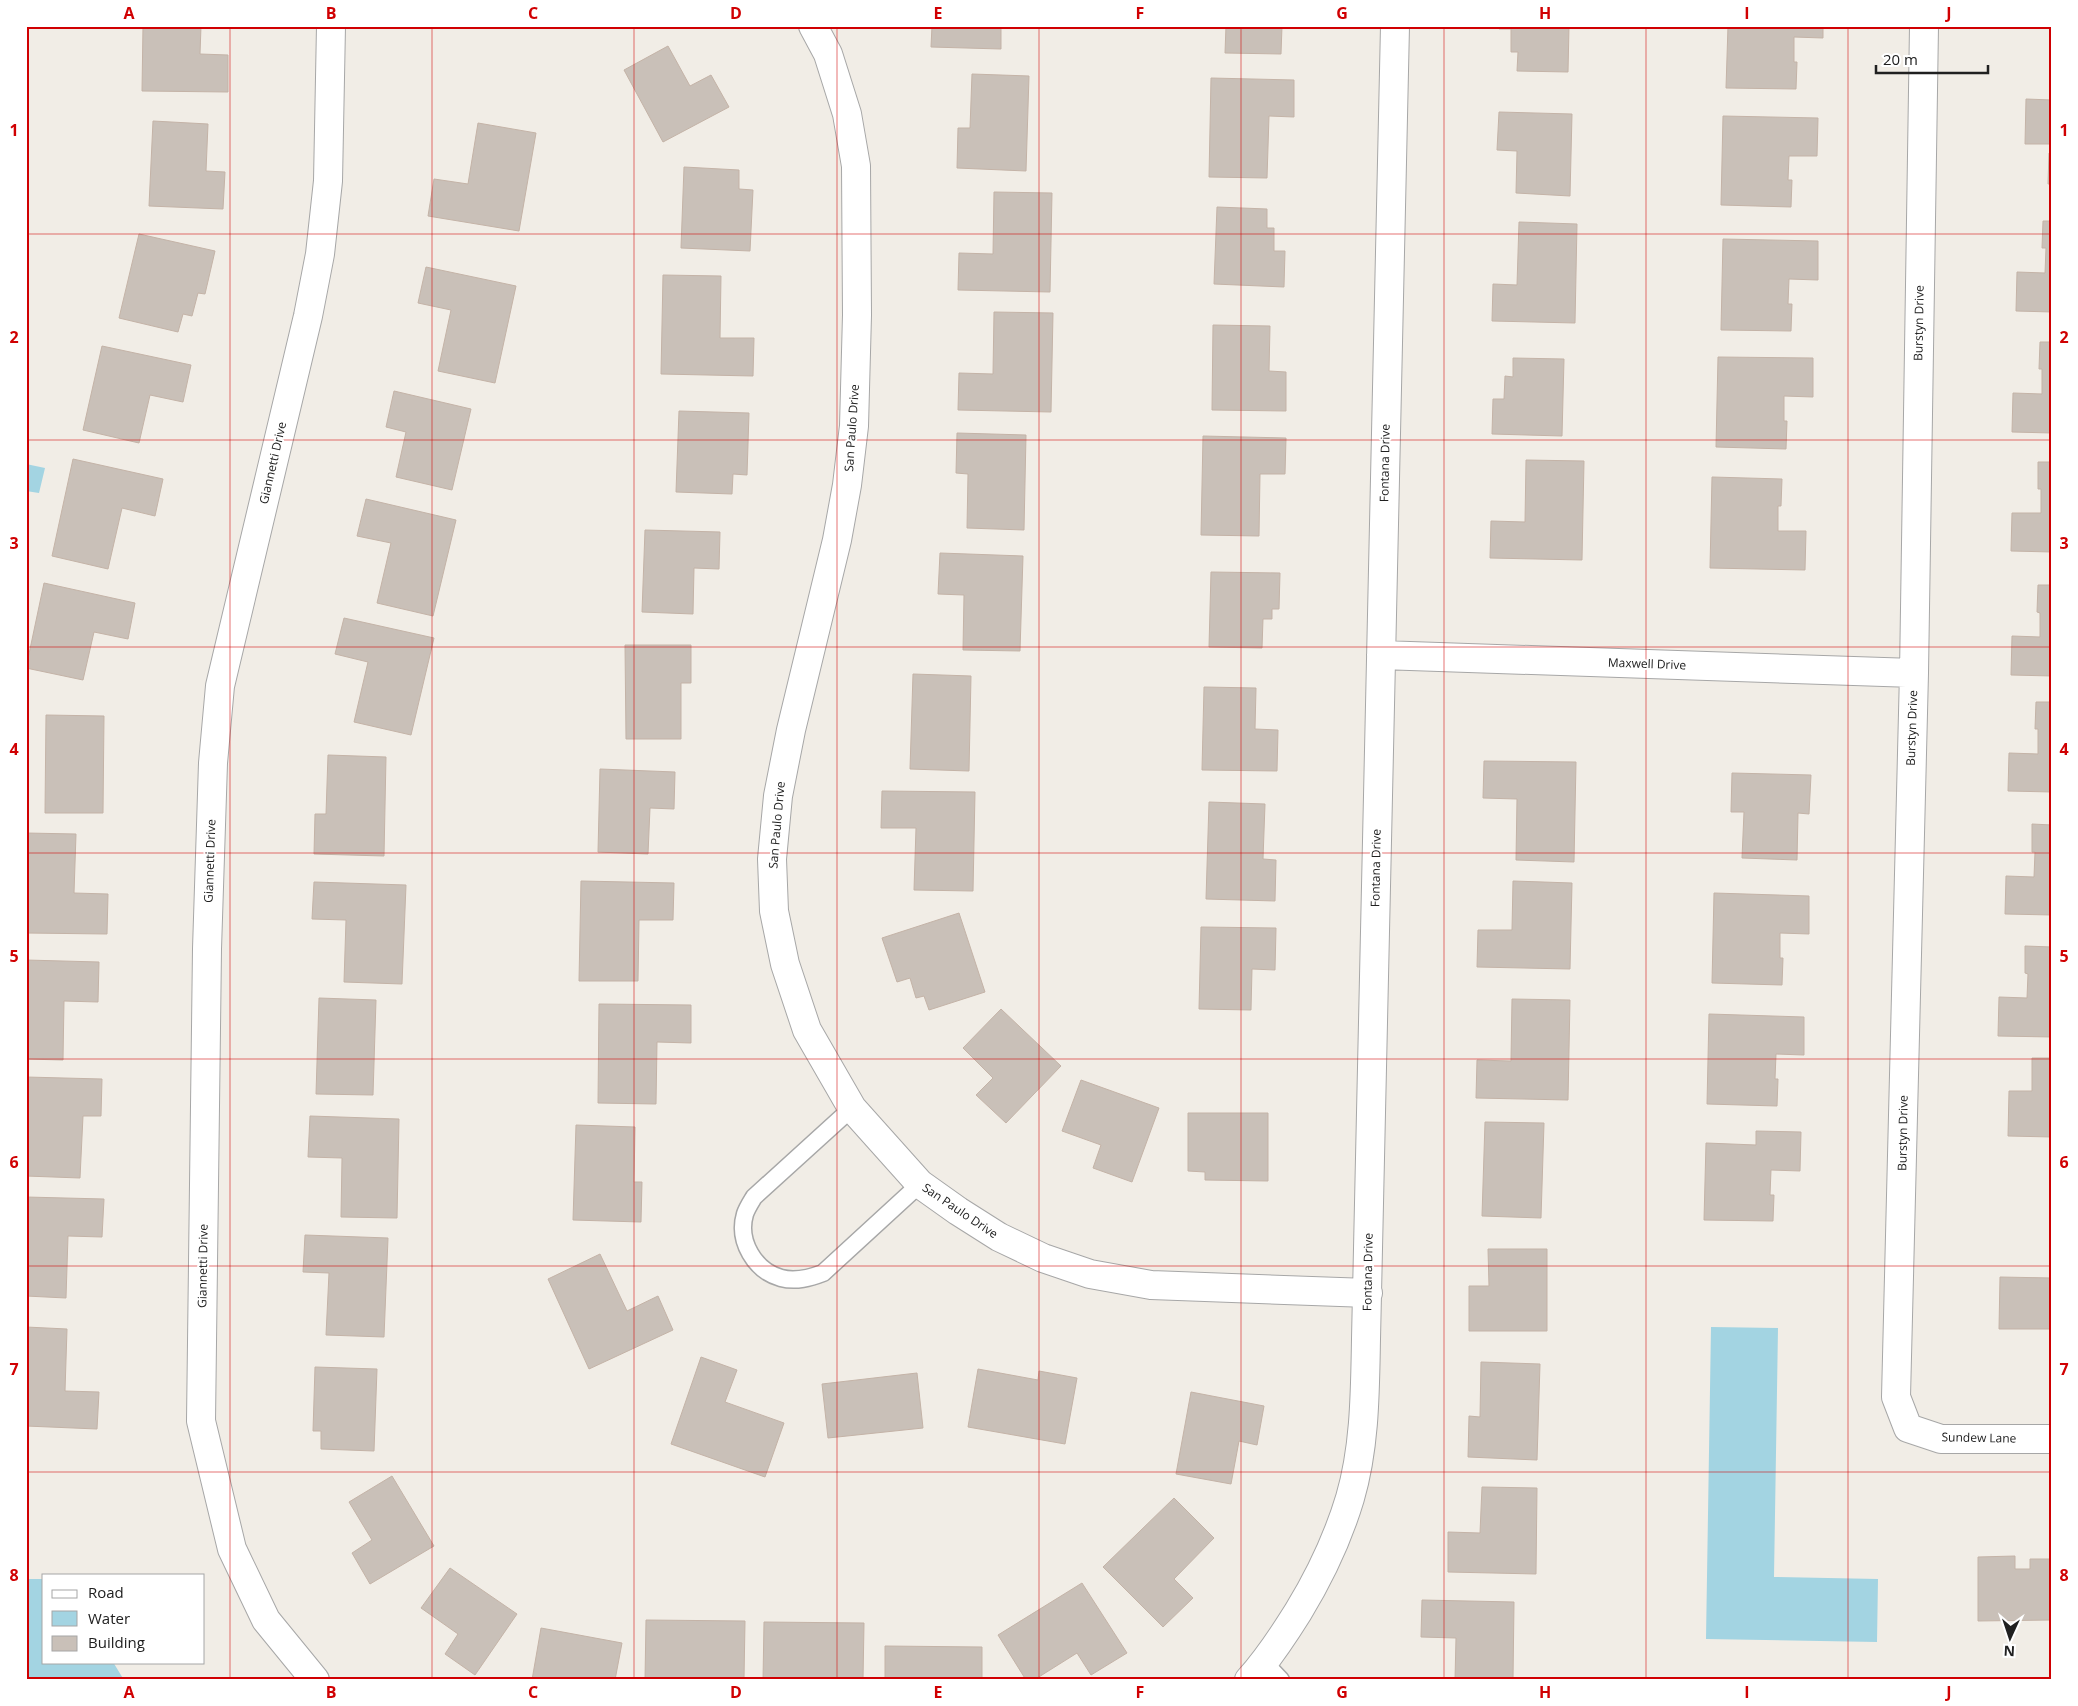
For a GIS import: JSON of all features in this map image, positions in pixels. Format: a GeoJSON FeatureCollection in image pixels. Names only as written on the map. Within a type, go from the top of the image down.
{"type":"FeatureCollection","features":[{"type":"Feature","properties":{"kind":"street","name":"Giannetti Drive"},"geometry":{"type":"LineString","coordinates":[[315,1680],[266,1620],[232,1549],[201,1421],[208,939],[214,763],[220,686],[308,316],[320,254],[328,181],[331,26]]}},
{"type":"Feature","properties":{"kind":"street","name":"San Paulo Drive"},"geometry":{"type":"LineString","coordinates":[[813,26],[828,54],[847,114],[856,166],[857,314],[854,426],[847,486],[837,540],[791,730],[778,796],[772,860],[774,911],[786,964],[807,1030],[852,1108],[920,1184],[999,1237],[1042,1258],[1090,1274],[1151,1285],[1368,1293]]}},
{"type":"Feature","properties":{"kind":"street","name":"Fontana Drive"},"geometry":{"type":"LineString","coordinates":[[1265,1674],[1315,1584],[1334,1544],[1350,1497],[1362,1436],[1368,1293],[1380,655],[1395,26]]}},
{"type":"Feature","properties":{"kind":"street","name":"Burstyn Drive"},"geometry":{"type":"LineString","coordinates":[[1908,1428],[1896,1397],[1914,672],[1924,26]]}},
{"type":"Feature","properties":{"kind":"street","name":"Maxwell Drive"},"geometry":{"type":"LineString","coordinates":[[1380,655],[1914,672]]}},
{"type":"Feature","properties":{"kind":"street","name":"Sundew Lane"},"geometry":{"type":"LineString","coordinates":[[1908,1428],[1942,1439],[2052,1439]]}},
{"type":"Feature","properties":{"kind":"lane"},"geometry":{"type":"LineString","coordinates":[[852,1108],[754,1197],[744,1215],[743,1236],[747,1249],[754,1260],[767,1271],[782,1278],[806,1279],[823,1273],[920,1184]]}},
{"type":"Feature","properties":{"kind":"water"},"geometry":{"type":"Polygon","coordinates":[[[26,464],[45,468],[39,493],[26,491],[26,464]]]}},
{"type":"Feature","properties":{"kind":"water"},"geometry":{"type":"Polygon","coordinates":[[[1711,1327],[1778,1328],[1774,1577],[1878,1579],[1877,1642],[1706,1639],[1711,1327]]]}},
{"type":"Feature","properties":{"kind":"water"},"geometry":{"type":"Polygon","coordinates":[[[26,1579],[42,1579],[42,1664],[114,1664],[124,1680],[26,1680],[26,1579]]]}},
{"type":"Feature","properties":{"kind":"building"},"geometry":{"type":"Polygon","coordinates":[[[143,26],[201,26],[200,54],[228,55],[228,92],[142,91],[143,26]]]}},
{"type":"Feature","properties":{"kind":"building"},"geometry":{"type":"Polygon","coordinates":[[[932,26],[1001,26],[1001,49],[931,47],[932,26]]]}},
{"type":"Feature","properties":{"kind":"building"},"geometry":{"type":"Polygon","coordinates":[[[1226,26],[1282,26],[1281,54],[1225,53],[1226,26]]]}},
{"type":"Feature","properties":{"kind":"building"},"geometry":{"type":"Polygon","coordinates":[[[1499,26],[1569,26],[1568,72],[1517,71],[1518,52],[1511,52],[1511,29],[1499,29],[1499,26]]]}},
{"type":"Feature","properties":{"kind":"building"},"geometry":{"type":"Polygon","coordinates":[[[1728,26],[1823,26],[1823,38],[1794,37],[1794,62],[1797,62],[1796,89],[1726,88],[1728,26]]]}},
{"type":"Feature","properties":{"kind":"building"},"geometry":{"type":"Polygon","coordinates":[[[668,46],[690,86],[711,75],[729,107],[663,142],[624,70],[668,46]]]}},
{"type":"Feature","properties":{"kind":"building"},"geometry":{"type":"Polygon","coordinates":[[[972,74],[1029,76],[1026,171],[957,168],[958,128],[970,128],[972,74]]]}},
{"type":"Feature","properties":{"kind":"building"},"geometry":{"type":"Polygon","coordinates":[[[1211,78],[1294,80],[1294,117],[1269,116],[1267,178],[1209,177],[1211,78]]]}},
{"type":"Feature","properties":{"kind":"building"},"geometry":{"type":"Polygon","coordinates":[[[2026,99],[2052,100],[2052,144],[2025,144],[2026,99]]]}},
{"type":"Feature","properties":{"kind":"building"},"geometry":{"type":"Polygon","coordinates":[[[1499,112],[1572,114],[1570,196],[1516,193],[1517,151],[1497,150],[1499,112]]]}},
{"type":"Feature","properties":{"kind":"building"},"geometry":{"type":"Polygon","coordinates":[[[1723,116],[1818,118],[1817,156],[1789,156],[1788,180],[1792,180],[1791,207],[1721,205],[1723,116]]]}},
{"type":"Feature","properties":{"kind":"building"},"geometry":{"type":"Polygon","coordinates":[[[153,121],[208,124],[206,171],[225,172],[223,209],[149,206],[153,121]]]}},
{"type":"Feature","properties":{"kind":"building"},"geometry":{"type":"Polygon","coordinates":[[[478,123],[536,133],[519,231],[428,216],[434,179],[468,184],[478,123]]]}},
{"type":"Feature","properties":{"kind":"building"},"geometry":{"type":"Polygon","coordinates":[[[2049,153],[2052,153],[2052,184],[2048,184],[2049,153]]]}},
{"type":"Feature","properties":{"kind":"building"},"geometry":{"type":"Polygon","coordinates":[[[684,167],[739,170],[739,189],[753,190],[750,251],[681,248],[684,167]]]}},
{"type":"Feature","properties":{"kind":"building"},"geometry":{"type":"Polygon","coordinates":[[[994,192],[1052,193],[1050,292],[958,290],[959,253],[993,254],[994,192]]]}},
{"type":"Feature","properties":{"kind":"building"},"geometry":{"type":"Polygon","coordinates":[[[1217,207],[1267,209],[1267,228],[1274,228],[1274,251],[1285,251],[1284,287],[1214,284],[1217,207]]]}},
{"type":"Feature","properties":{"kind":"building"},"geometry":{"type":"Polygon","coordinates":[[[2043,221],[2052,221],[2052,312],[2016,311],[2017,272],[2045,273],[2046,248],[2042,248],[2043,221]]]}},
{"type":"Feature","properties":{"kind":"building"},"geometry":{"type":"Polygon","coordinates":[[[1519,222],[1577,224],[1575,323],[1492,321],[1493,284],[1517,285],[1519,222]]]}},
{"type":"Feature","properties":{"kind":"building"},"geometry":{"type":"Polygon","coordinates":[[[139,234],[215,251],[205,294],[198,293],[192,316],[183,314],[178,332],[119,318],[139,234]]]}},
{"type":"Feature","properties":{"kind":"building"},"geometry":{"type":"Polygon","coordinates":[[[1723,239],[1818,241],[1818,280],[1789,279],[1788,304],[1792,304],[1791,331],[1721,330],[1723,239]]]}},
{"type":"Feature","properties":{"kind":"building"},"geometry":{"type":"Polygon","coordinates":[[[426,267],[516,286],[495,383],[438,371],[451,310],[418,303],[426,267]]]}},
{"type":"Feature","properties":{"kind":"building"},"geometry":{"type":"Polygon","coordinates":[[[663,275],[721,276],[720,338],[754,338],[753,376],[661,374],[663,275]]]}},
{"type":"Feature","properties":{"kind":"building"},"geometry":{"type":"Polygon","coordinates":[[[994,312],[1053,313],[1051,412],[958,410],[959,373],[993,374],[994,312]]]}},
{"type":"Feature","properties":{"kind":"building"},"geometry":{"type":"Polygon","coordinates":[[[1213,325],[1270,326],[1269,371],[1286,372],[1286,411],[1212,410],[1213,325]]]}},
{"type":"Feature","properties":{"kind":"building"},"geometry":{"type":"Polygon","coordinates":[[[2040,342],[2052,342],[2052,433],[2012,432],[2013,393],[2042,394],[2042,369],[2039,369],[2040,342]]]}},
{"type":"Feature","properties":{"kind":"building"},"geometry":{"type":"Polygon","coordinates":[[[102,346],[191,365],[183,402],[150,395],[139,443],[83,430],[102,346]]]}},
{"type":"Feature","properties":{"kind":"building"},"geometry":{"type":"Polygon","coordinates":[[[1718,357],[1813,358],[1813,397],[1784,396],[1784,421],[1787,421],[1786,449],[1716,447],[1718,357]]]}},
{"type":"Feature","properties":{"kind":"building"},"geometry":{"type":"Polygon","coordinates":[[[1513,358],[1564,359],[1562,436],[1492,434],[1493,399],[1504,399],[1505,376],[1513,377],[1513,358]]]}},
{"type":"Feature","properties":{"kind":"building"},"geometry":{"type":"Polygon","coordinates":[[[394,391],[471,409],[452,490],[396,477],[406,432],[386,427],[394,391]]]}},
{"type":"Feature","properties":{"kind":"building"},"geometry":{"type":"Polygon","coordinates":[[[679,411],[749,413],[747,475],[733,474],[732,494],[676,492],[679,411]]]}},
{"type":"Feature","properties":{"kind":"building"},"geometry":{"type":"Polygon","coordinates":[[[957,433],[1026,435],[1024,530],[967,528],[968,474],[956,473],[957,433]]]}},
{"type":"Feature","properties":{"kind":"building"},"geometry":{"type":"Polygon","coordinates":[[[1203,436],[1286,438],[1285,474],[1260,474],[1259,536],[1201,535],[1203,436]]]}},
{"type":"Feature","properties":{"kind":"building"},"geometry":{"type":"Polygon","coordinates":[[[73,459],[163,479],[155,516],[122,508],[108,569],[52,556],[73,459]]]}},
{"type":"Feature","properties":{"kind":"building"},"geometry":{"type":"Polygon","coordinates":[[[1526,460],[1584,461],[1582,560],[1490,558],[1491,521],[1525,522],[1526,460]]]}},
{"type":"Feature","properties":{"kind":"building"},"geometry":{"type":"Polygon","coordinates":[[[2038,462],[2052,462],[2052,552],[2011,551],[2012,513],[2041,513],[2041,489],[2038,489],[2038,462]]]}},
{"type":"Feature","properties":{"kind":"building"},"geometry":{"type":"Polygon","coordinates":[[[1712,477],[1782,479],[1781,506],[1778,506],[1778,531],[1806,531],[1805,570],[1710,568],[1712,477]]]}},
{"type":"Feature","properties":{"kind":"building"},"geometry":{"type":"Polygon","coordinates":[[[366,499],[456,520],[433,616],[377,603],[391,543],[357,536],[366,499]]]}},
{"type":"Feature","properties":{"kind":"building"},"geometry":{"type":"Polygon","coordinates":[[[645,530],[720,532],[719,569],[694,568],[693,614],[642,612],[645,530]]]}},
{"type":"Feature","properties":{"kind":"building"},"geometry":{"type":"Polygon","coordinates":[[[940,553],[1023,556],[1020,651],[963,650],[964,595],[938,594],[940,553]]]}},
{"type":"Feature","properties":{"kind":"building"},"geometry":{"type":"Polygon","coordinates":[[[1211,572],[1280,573],[1279,609],[1272,609],[1272,619],[1263,619],[1262,648],[1209,647],[1211,572]]]}},
{"type":"Feature","properties":{"kind":"building"},"geometry":{"type":"Polygon","coordinates":[[[44,583],[135,603],[128,639],[94,632],[83,680],[26,668],[44,583]]]}},
{"type":"Feature","properties":{"kind":"building"},"geometry":{"type":"Polygon","coordinates":[[[2038,585],[2052,585],[2052,676],[2011,675],[2012,636],[2040,637],[2040,613],[2037,612],[2038,585]]]}},
{"type":"Feature","properties":{"kind":"building"},"geometry":{"type":"Polygon","coordinates":[[[344,618],[434,638],[411,735],[354,722],[368,662],[335,654],[344,618]]]}},
{"type":"Feature","properties":{"kind":"building"},"geometry":{"type":"Polygon","coordinates":[[[625,645],[691,645],[691,683],[681,683],[681,739],[626,739],[625,645]]]}},
{"type":"Feature","properties":{"kind":"building"},"geometry":{"type":"Polygon","coordinates":[[[913,674],[971,676],[969,771],[910,769],[913,674]]]}},
{"type":"Feature","properties":{"kind":"building"},"geometry":{"type":"Polygon","coordinates":[[[1204,687],[1256,688],[1255,729],[1278,730],[1277,771],[1202,770],[1204,687]]]}},
{"type":"Feature","properties":{"kind":"building"},"geometry":{"type":"Polygon","coordinates":[[[2036,702],[2052,702],[2052,792],[2008,791],[2009,753],[2038,754],[2038,729],[2035,729],[2036,702]]]}},
{"type":"Feature","properties":{"kind":"building"},"geometry":{"type":"Polygon","coordinates":[[[46,715],[104,716],[103,813],[45,813],[46,715]]]}},
{"type":"Feature","properties":{"kind":"building"},"geometry":{"type":"Polygon","coordinates":[[[328,755],[386,757],[384,856],[314,854],[315,814],[326,814],[328,755]]]}},
{"type":"Feature","properties":{"kind":"building"},"geometry":{"type":"Polygon","coordinates":[[[1484,761],[1576,762],[1574,862],[1516,860],[1517,799],[1483,798],[1484,761]]]}},
{"type":"Feature","properties":{"kind":"building"},"geometry":{"type":"Polygon","coordinates":[[[600,769],[675,772],[674,809],[650,808],[648,854],[598,852],[600,769]]]}},
{"type":"Feature","properties":{"kind":"building"},"geometry":{"type":"Polygon","coordinates":[[[1732,773],[1811,775],[1809,814],[1798,813],[1797,860],[1742,858],[1744,812],[1731,812],[1732,773]]]}},
{"type":"Feature","properties":{"kind":"building"},"geometry":{"type":"Polygon","coordinates":[[[882,791],[975,792],[973,891],[914,890],[916,828],[881,828],[882,791]]]}},
{"type":"Feature","properties":{"kind":"building"},"geometry":{"type":"Polygon","coordinates":[[[1209,802],[1265,804],[1263,859],[1276,860],[1275,901],[1206,899],[1209,802]]]}},
{"type":"Feature","properties":{"kind":"building"},"geometry":{"type":"Polygon","coordinates":[[[2032,824],[2052,825],[2052,915],[2005,914],[2006,876],[2034,877],[2035,852],[2032,852],[2032,824]]]}},
{"type":"Feature","properties":{"kind":"building"},"geometry":{"type":"Polygon","coordinates":[[[26,833],[76,834],[74,893],[108,894],[107,934],[26,933],[26,833]]]}},
{"type":"Feature","properties":{"kind":"building"},"geometry":{"type":"Polygon","coordinates":[[[581,881],[674,883],[673,920],[639,920],[638,981],[579,981],[581,881]]]}},
{"type":"Feature","properties":{"kind":"building"},"geometry":{"type":"Polygon","coordinates":[[[1513,881],[1572,883],[1570,969],[1477,967],[1478,930],[1512,930],[1513,881]]]}},
{"type":"Feature","properties":{"kind":"building"},"geometry":{"type":"Polygon","coordinates":[[[314,882],[406,885],[402,984],[344,982],[346,920],[312,919],[314,882]]]}},
{"type":"Feature","properties":{"kind":"building"},"geometry":{"type":"Polygon","coordinates":[[[1714,893],[1809,896],[1809,934],[1780,933],[1780,958],[1783,958],[1782,985],[1712,983],[1714,893]]]}},
{"type":"Feature","properties":{"kind":"building"},"geometry":{"type":"Polygon","coordinates":[[[959,913],[985,992],[929,1010],[924,996],[916,998],[910,978],[897,982],[882,938],[959,913]]]}},
{"type":"Feature","properties":{"kind":"building"},"geometry":{"type":"Polygon","coordinates":[[[1201,927],[1276,928],[1275,970],[1252,969],[1251,1010],[1199,1009],[1201,927]]]}},
{"type":"Feature","properties":{"kind":"building"},"geometry":{"type":"Polygon","coordinates":[[[2025,946],[2052,947],[2052,1037],[1998,1036],[1999,997],[2027,998],[2028,974],[2025,973],[2025,946]]]}},
{"type":"Feature","properties":{"kind":"building"},"geometry":{"type":"Polygon","coordinates":[[[26,960],[99,962],[98,1002],[64,1001],[63,1060],[26,1059],[26,960]]]}},
{"type":"Feature","properties":{"kind":"building"},"geometry":{"type":"Polygon","coordinates":[[[319,998],[376,1000],[373,1095],[316,1094],[319,998]]]}},
{"type":"Feature","properties":{"kind":"building"},"geometry":{"type":"Polygon","coordinates":[[[1512,999],[1570,1000],[1568,1100],[1476,1098],[1477,1060],[1511,1061],[1512,999]]]}},
{"type":"Feature","properties":{"kind":"building"},"geometry":{"type":"Polygon","coordinates":[[[599,1004],[691,1005],[691,1043],[657,1042],[656,1104],[598,1103],[599,1004]]]}},
{"type":"Feature","properties":{"kind":"building"},"geometry":{"type":"Polygon","coordinates":[[[1001,1009],[1061,1066],[1006,1123],[976,1095],[993,1078],[963,1048],[1001,1009]]]}},
{"type":"Feature","properties":{"kind":"building"},"geometry":{"type":"Polygon","coordinates":[[[1709,1014],[1804,1017],[1804,1055],[1776,1054],[1775,1079],[1778,1079],[1777,1106],[1707,1104],[1709,1014]]]}},
{"type":"Feature","properties":{"kind":"building"},"geometry":{"type":"Polygon","coordinates":[[[2032,1058],[2052,1058],[2052,1137],[2008,1136],[2009,1091],[2032,1091],[2032,1058]]]}},
{"type":"Feature","properties":{"kind":"building"},"geometry":{"type":"Polygon","coordinates":[[[26,1077],[102,1079],[101,1116],[83,1116],[80,1178],[26,1176],[26,1077]]]}},
{"type":"Feature","properties":{"kind":"building"},"geometry":{"type":"Polygon","coordinates":[[[1081,1080],[1159,1108],[1132,1182],[1093,1168],[1101,1145],[1062,1131],[1081,1080]]]}},
{"type":"Feature","properties":{"kind":"building"},"geometry":{"type":"Polygon","coordinates":[[[1188,1113],[1268,1113],[1268,1181],[1205,1180],[1205,1172],[1188,1171],[1188,1113]]]}},
{"type":"Feature","properties":{"kind":"building"},"geometry":{"type":"Polygon","coordinates":[[[310,1116],[399,1119],[397,1218],[341,1217],[342,1158],[308,1157],[310,1116]]]}},
{"type":"Feature","properties":{"kind":"building"},"geometry":{"type":"Polygon","coordinates":[[[1485,1122],[1544,1123],[1541,1218],[1482,1216],[1485,1122]]]}},
{"type":"Feature","properties":{"kind":"building"},"geometry":{"type":"Polygon","coordinates":[[[576,1125],[635,1127],[634,1182],[642,1182],[641,1222],[573,1220],[576,1125]]]}},
{"type":"Feature","properties":{"kind":"building"},"geometry":{"type":"Polygon","coordinates":[[[1756,1131],[1801,1132],[1800,1171],[1771,1170],[1770,1195],[1774,1195],[1773,1221],[1704,1220],[1706,1143],[1756,1145],[1756,1131]]]}},
{"type":"Feature","properties":{"kind":"building"},"geometry":{"type":"Polygon","coordinates":[[[26,1197],[104,1199],[102,1237],[68,1236],[66,1298],[26,1296],[26,1197]]]}},
{"type":"Feature","properties":{"kind":"building"},"geometry":{"type":"Polygon","coordinates":[[[305,1235],[388,1238],[384,1337],[326,1335],[329,1273],[303,1272],[305,1235]]]}},
{"type":"Feature","properties":{"kind":"building"},"geometry":{"type":"Polygon","coordinates":[[[1488,1249],[1547,1249],[1547,1331],[1469,1331],[1469,1286],[1489,1286],[1488,1249]]]}},
{"type":"Feature","properties":{"kind":"building"},"geometry":{"type":"Polygon","coordinates":[[[600,1254],[627,1311],[658,1296],[673,1330],[589,1369],[548,1279],[600,1254]]]}},
{"type":"Feature","properties":{"kind":"building"},"geometry":{"type":"Polygon","coordinates":[[[2000,1277],[2052,1278],[2052,1329],[1999,1329],[2000,1277]]]}},
{"type":"Feature","properties":{"kind":"building"},"geometry":{"type":"Polygon","coordinates":[[[26,1327],[67,1329],[65,1391],[99,1392],[97,1429],[26,1426],[26,1327]]]}},
{"type":"Feature","properties":{"kind":"building"},"geometry":{"type":"Polygon","coordinates":[[[701,1357],[737,1370],[725,1402],[784,1423],[765,1477],[671,1444],[701,1357]]]}},
{"type":"Feature","properties":{"kind":"building"},"geometry":{"type":"Polygon","coordinates":[[[1481,1362],[1540,1364],[1537,1460],[1468,1457],[1469,1416],[1480,1417],[1481,1362]]]}},
{"type":"Feature","properties":{"kind":"building"},"geometry":{"type":"Polygon","coordinates":[[[315,1367],[377,1369],[374,1451],[321,1449],[321,1431],[313,1431],[315,1367]]]}},
{"type":"Feature","properties":{"kind":"building"},"geometry":{"type":"Polygon","coordinates":[[[978,1369],[1038,1380],[1039,1371],[1077,1378],[1065,1444],[968,1427],[978,1369]]]}},
{"type":"Feature","properties":{"kind":"building"},"geometry":{"type":"Polygon","coordinates":[[[917,1373],[923,1428],[828,1438],[822,1384],[917,1373]]]}},
{"type":"Feature","properties":{"kind":"building"},"geometry":{"type":"Polygon","coordinates":[[[1191,1392],[1264,1406],[1257,1445],[1239,1441],[1231,1484],[1176,1474],[1191,1392]]]}},
{"type":"Feature","properties":{"kind":"building"},"geometry":{"type":"Polygon","coordinates":[[[392,1476],[434,1546],[370,1584],[352,1553],[372,1540],[349,1502],[392,1476]]]}},
{"type":"Feature","properties":{"kind":"building"},"geometry":{"type":"Polygon","coordinates":[[[1482,1487],[1537,1488],[1536,1574],[1448,1572],[1448,1532],[1480,1533],[1482,1487]]]}},
{"type":"Feature","properties":{"kind":"building"},"geometry":{"type":"Polygon","coordinates":[[[1174,1498],[1214,1538],[1174,1579],[1193,1598],[1163,1627],[1103,1567],[1174,1498]]]}},
{"type":"Feature","properties":{"kind":"building"},"geometry":{"type":"Polygon","coordinates":[[[2015,1556],[2015,1569],[2030,1569],[2030,1559],[2052,1559],[2052,1620],[1978,1621],[1978,1557],[2015,1556]]]}},
{"type":"Feature","properties":{"kind":"building"},"geometry":{"type":"Polygon","coordinates":[[[450,1568],[517,1614],[475,1675],[445,1654],[458,1634],[421,1608],[450,1568]]]}},
{"type":"Feature","properties":{"kind":"building"},"geometry":{"type":"Polygon","coordinates":[[[1082,1583],[1127,1653],[1091,1675],[1077,1653],[1034,1680],[1026,1680],[998,1635],[1082,1583]]]}},
{"type":"Feature","properties":{"kind":"building"},"geometry":{"type":"Polygon","coordinates":[[[1422,1600],[1514,1602],[1513,1680],[1455,1680],[1456,1638],[1421,1637],[1422,1600]]]}},
{"type":"Feature","properties":{"kind":"building"},"geometry":{"type":"Polygon","coordinates":[[[646,1620],[745,1621],[744,1679],[645,1680],[646,1620]]]}},
{"type":"Feature","properties":{"kind":"building"},"geometry":{"type":"Polygon","coordinates":[[[764,1622],[864,1623],[863,1680],[763,1680],[764,1622]]]}},
{"type":"Feature","properties":{"kind":"building"},"geometry":{"type":"Polygon","coordinates":[[[541,1628],[622,1643],[615,1680],[532,1680],[541,1628]]]}},
{"type":"Feature","properties":{"kind":"building"},"geometry":{"type":"Polygon","coordinates":[[[885,1646],[982,1647],[982,1680],[885,1680],[885,1646]]]}}]}
